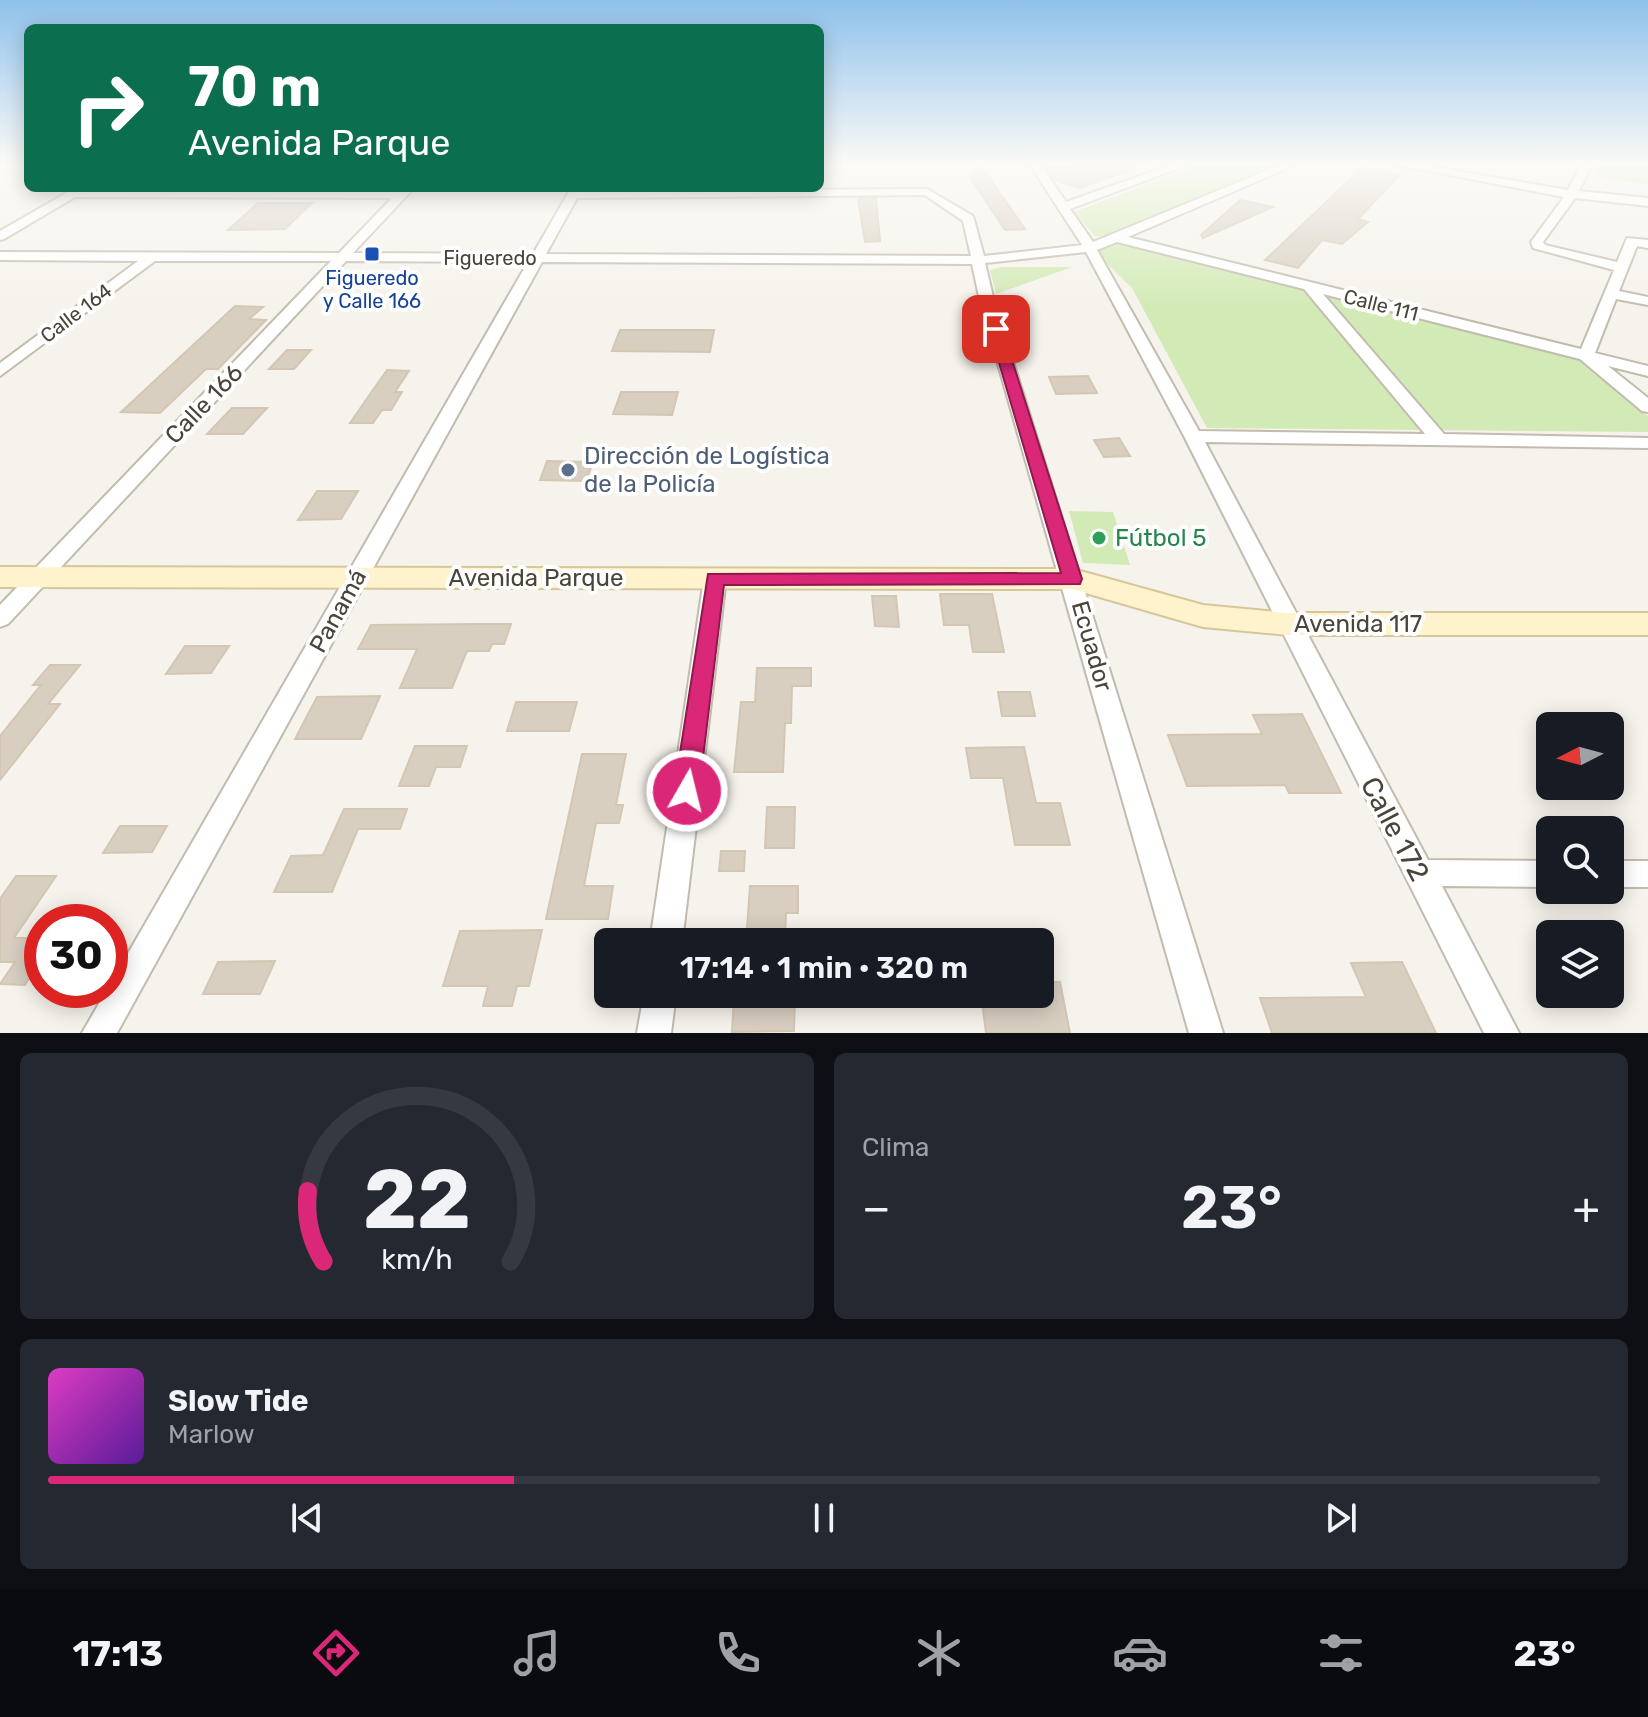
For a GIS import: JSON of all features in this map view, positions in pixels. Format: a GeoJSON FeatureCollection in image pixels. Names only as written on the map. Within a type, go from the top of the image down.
{"type":"FeatureCollection","features":[{"type":"Feature","properties":{"kind":"street"},"geometry":{"type":"LineString","coordinates":[[0,236],[40,213]]}},
{"type":"Feature","properties":{"kind":"street","name":"Calle 166"},"geometry":{"type":"LineString","coordinates":[[0,619],[384,213]]}},
{"type":"Feature","properties":{"kind":"street","name":"Panamá"},"geometry":{"type":"LineString","coordinates":[[99,1033],[562,213]]}},
{"type":"Feature","properties":{"kind":"street","name":"Ecuador"},"geometry":{"type":"LineString","coordinates":[[960,213],[969,219],[987,301],[1073,579],[1206,1033]]}},
{"type":"Feature","properties":{"kind":"street","name":"Calle 172"},"geometry":{"type":"LineString","coordinates":[[1065,213],[1087,244],[1193,436],[1502,1033]]}},
{"type":"Feature","properties":{"kind":"street","name":"Figueredo"},"geometry":{"type":"LineString","coordinates":[[0,256],[979,260],[1087,244],[1114,237],[1172,213]]}},
{"type":"Feature","properties":{"kind":"street"},"geometry":{"type":"LineString","coordinates":[[1558,213],[1537,242],[1539,248],[1619,267]]}},
{"type":"Feature","properties":{"kind":"street","name":"Calle 111"},"geometry":{"type":"LineString","coordinates":[[1114,237],[1648,371]]}},
{"type":"Feature","properties":{"kind":"street"},"geometry":{"type":"LineString","coordinates":[[1640,243],[1619,267],[1612,294],[1586,356],[1648,407]]}},
{"type":"Feature","properties":{"kind":"street","name":"Calle 164"},"geometry":{"type":"LineString","coordinates":[[0,371],[153,256]]}},
{"type":"Feature","properties":{"kind":"street"},"geometry":{"type":"LineString","coordinates":[[1310,287],[1439,440]]}},
{"type":"Feature","properties":{"kind":"street"},"geometry":{"type":"LineString","coordinates":[[1612,294],[1648,301]]}},
{"type":"Feature","properties":{"kind":"street"},"geometry":{"type":"LineString","coordinates":[[1193,436],[1648,443]]}},
{"type":"Feature","properties":{"kind":"street","name":"Avenida Parque"},"geometry":{"type":"LineString","coordinates":[[0,577],[1073,579]]}},
{"type":"Feature","properties":{"kind":"street"},"geometry":{"type":"LineString","coordinates":[[668,928],[715,579]]}},
{"type":"Feature","properties":{"kind":"street","name":"Avenida 117"},"geometry":{"type":"LineString","coordinates":[[1073,579],[1203,616],[1288,624],[1648,624]]}},
{"type":"Feature","properties":{"kind":"street"},"geometry":{"type":"LineString","coordinates":[[1418,873],[1536,874]]}},
{"type":"Feature","properties":{"kind":"street"},"geometry":{"type":"LineString","coordinates":[[1624,874],[1648,874]]}},
{"type":"Feature","properties":{"kind":"street"},"geometry":{"type":"LineString","coordinates":[[654,1033],[658,1008]]}},
{"type":"Feature","properties":{"kind":"green space"},"geometry":{"type":"Polygon","coordinates":[[[1075,213],[1163,213],[1105,237],[1095,236],[1075,213]]]}},
{"type":"Feature","properties":{"kind":"green space"},"geometry":{"type":"Polygon","coordinates":[[[1118,236],[1569,350],[1648,416],[1648,432],[1207,428],[1132,288],[1095,252],[1118,236]]]}},
{"type":"Feature","properties":{"kind":"green space"},"geometry":{"type":"Polygon","coordinates":[[[1002,267],[1072,267],[996,294],[990,270],[1002,267]]]}},
{"type":"Feature","properties":{"kind":"green space","name":"Fútbol 5"},"geometry":{"type":"Polygon","coordinates":[[[1069,511],[1113,512],[1130,565],[1083,563],[1069,511]]]}},
{"type":"Feature","properties":{"kind":"building"},"geometry":{"type":"Polygon","coordinates":[[[247,213],[301,213],[285,229],[228,230],[247,213]]]}},
{"type":"Feature","properties":{"kind":"building"},"geometry":{"type":"Polygon","coordinates":[[[860,213],[877,213],[880,241],[865,242],[860,213]]]}},
{"type":"Feature","properties":{"kind":"building"},"geometry":{"type":"Polygon","coordinates":[[[994,213],[1014,213],[1025,229],[1005,230],[994,213]]]}},
{"type":"Feature","properties":{"kind":"building"},"geometry":{"type":"Polygon","coordinates":[[[1225,213],[1259,213],[1203,238],[1201,235],[1225,213]]]}},
{"type":"Feature","properties":{"kind":"building"},"geometry":{"type":"Polygon","coordinates":[[[1314,213],[1364,213],[1358,219],[1368,222],[1342,244],[1322,240],[1298,268],[1265,260],[1314,213]]]}},
{"type":"Feature","properties":{"kind":"building"},"geometry":{"type":"Polygon","coordinates":[[[235,306],[263,307],[249,319],[266,320],[218,369],[206,369],[160,413],[121,412],[235,306]]]}},
{"type":"Feature","properties":{"kind":"building"},"geometry":{"type":"Polygon","coordinates":[[[620,330],[714,330],[710,352],[612,351],[620,330]]]}},
{"type":"Feature","properties":{"kind":"building"},"geometry":{"type":"Polygon","coordinates":[[[287,350],[311,350],[294,369],[269,369],[287,350]]]}},
{"type":"Feature","properties":{"kind":"building"},"geometry":{"type":"Polygon","coordinates":[[[387,370],[409,371],[395,392],[402,392],[391,410],[382,410],[373,423],[350,423],[387,370]]]}},
{"type":"Feature","properties":{"kind":"building"},"geometry":{"type":"Polygon","coordinates":[[[1088,376],[1097,393],[1056,394],[1049,377],[1088,376]]]}},
{"type":"Feature","properties":{"kind":"building"},"geometry":{"type":"Polygon","coordinates":[[[621,392],[678,392],[672,415],[613,414],[621,392]]]}},
{"type":"Feature","properties":{"kind":"building"},"geometry":{"type":"Polygon","coordinates":[[[232,408],[267,408],[243,434],[207,434],[232,408]]]}},
{"type":"Feature","properties":{"kind":"building"},"geometry":{"type":"Polygon","coordinates":[[[1119,438],[1130,456],[1104,457],[1094,440],[1119,438]]]}},
{"type":"Feature","properties":{"kind":"building"},"geometry":{"type":"Polygon","coordinates":[[[547,461],[593,462],[586,481],[540,480],[547,461]]]}},
{"type":"Feature","properties":{"kind":"building"},"geometry":{"type":"Polygon","coordinates":[[[317,491],[358,491],[341,519],[298,520],[317,491]]]}},
{"type":"Feature","properties":{"kind":"building"},"geometry":{"type":"Polygon","coordinates":[[[940,594],[992,594],[1004,652],[973,652],[969,625],[944,625],[940,594]]]}},
{"type":"Feature","properties":{"kind":"building"},"geometry":{"type":"Polygon","coordinates":[[[872,596],[896,596],[899,627],[875,626],[872,596]]]}},
{"type":"Feature","properties":{"kind":"building"},"geometry":{"type":"Polygon","coordinates":[[[511,624],[504,644],[492,644],[489,651],[467,651],[452,688],[400,688],[417,649],[358,649],[371,625],[511,624]]]}},
{"type":"Feature","properties":{"kind":"building"},"geometry":{"type":"Polygon","coordinates":[[[185,646],[229,646],[211,673],[166,674],[185,646]]]}},
{"type":"Feature","properties":{"kind":"building"},"geometry":{"type":"Polygon","coordinates":[[[50,665],[80,665],[48,704],[60,704],[0,780],[0,736],[41,685],[33,685],[50,665]]]}},
{"type":"Feature","properties":{"kind":"building"},"geometry":{"type":"Polygon","coordinates":[[[757,668],[811,668],[811,686],[792,686],[791,723],[785,723],[783,772],[734,772],[741,702],[755,702],[757,668]]]}},
{"type":"Feature","properties":{"kind":"building"},"geometry":{"type":"Polygon","coordinates":[[[998,692],[1030,692],[1035,716],[1002,716],[998,692]]]}},
{"type":"Feature","properties":{"kind":"building"},"geometry":{"type":"Polygon","coordinates":[[[380,696],[361,739],[295,739],[317,697],[380,696]]]}},
{"type":"Feature","properties":{"kind":"building"},"geometry":{"type":"Polygon","coordinates":[[[516,702],[577,702],[569,731],[507,731],[516,702]]]}},
{"type":"Feature","properties":{"kind":"building"},"geometry":{"type":"Polygon","coordinates":[[[1302,714],[1341,793],[1289,793],[1285,785],[1187,786],[1168,735],[1262,734],[1253,715],[1302,714]]]}},
{"type":"Feature","properties":{"kind":"building"},"geometry":{"type":"Polygon","coordinates":[[[415,746],[467,746],[460,767],[436,767],[429,786],[399,786],[415,746]]]}},
{"type":"Feature","properties":{"kind":"building"},"geometry":{"type":"Polygon","coordinates":[[[1024,747],[1036,803],[1060,803],[1070,845],[1015,845],[1003,778],[971,778],[966,748],[1024,747]]]}},
{"type":"Feature","properties":{"kind":"building"},"geometry":{"type":"Polygon","coordinates":[[[582,754],[626,754],[616,805],[623,805],[619,823],[596,823],[584,886],[613,886],[608,919],[546,919],[582,754]]]}},
{"type":"Feature","properties":{"kind":"building"},"geometry":{"type":"Polygon","coordinates":[[[767,807],[795,807],[794,848],[765,848],[767,807]]]}},
{"type":"Feature","properties":{"kind":"building"},"geometry":{"type":"Polygon","coordinates":[[[344,809],[407,809],[400,829],[358,829],[332,892],[274,892],[291,856],[323,855],[344,809]]]}},
{"type":"Feature","properties":{"kind":"building"},"geometry":{"type":"Polygon","coordinates":[[[120,826],[167,826],[152,852],[103,853],[120,826]]]}},
{"type":"Feature","properties":{"kind":"building"},"geometry":{"type":"Polygon","coordinates":[[[721,851],[745,851],[744,871],[719,871],[721,851]]]}},
{"type":"Feature","properties":{"kind":"building"},"geometry":{"type":"Polygon","coordinates":[[[16,876],[56,876],[37,904],[24,904],[24,923],[14,938],[24,938],[24,985],[0,984],[15,962],[0,962],[0,899],[16,876]]]}},
{"type":"Feature","properties":{"kind":"building"},"geometry":{"type":"Polygon","coordinates":[[[750,886],[798,886],[798,913],[786,913],[785,928],[747,928],[750,886]]]}},
{"type":"Feature","properties":{"kind":"building"},"geometry":{"type":"Polygon","coordinates":[[[542,930],[529,986],[517,986],[512,1006],[483,1006],[488,986],[443,986],[460,931],[542,930]]]}},
{"type":"Feature","properties":{"kind":"building"},"geometry":{"type":"Polygon","coordinates":[[[275,961],[260,994],[203,994],[218,962],[275,961]]]}},
{"type":"Feature","properties":{"kind":"building"},"geometry":{"type":"Polygon","coordinates":[[[1402,962],[1436,1033],[1272,1033],[1260,998],[1366,997],[1351,963],[1402,962]]]}},
{"type":"Feature","properties":{"kind":"building"},"geometry":{"type":"Polygon","coordinates":[[[1054,982],[1060,982],[1070,1033],[986,1033],[983,1008],[1054,1008],[1054,982]]]}},
{"type":"Feature","properties":{"kind":"building"},"geometry":{"type":"Polygon","coordinates":[[[733,1008],[795,1008],[794,1031],[732,1032],[733,1008]]]}},
{"type":"Feature","properties":{"kind":"place","name":"Figueredo y Calle 166"},"geometry":{"type":"Point","coordinates":[372,254]}},
{"type":"Feature","properties":{"kind":"place","name":"Dirección de Logística de la Policía"},"geometry":{"type":"Point","coordinates":[568,470]}},
{"type":"Feature","properties":{"kind":"place","name":"Fútbol 5"},"geometry":{"type":"Point","coordinates":[1099,538]}},
{"type":"Feature","properties":{"kind":"route"},"geometry":{"type":"LineString","coordinates":[[687,791],[715,579],[1073,579],[996,329]]}}]}
